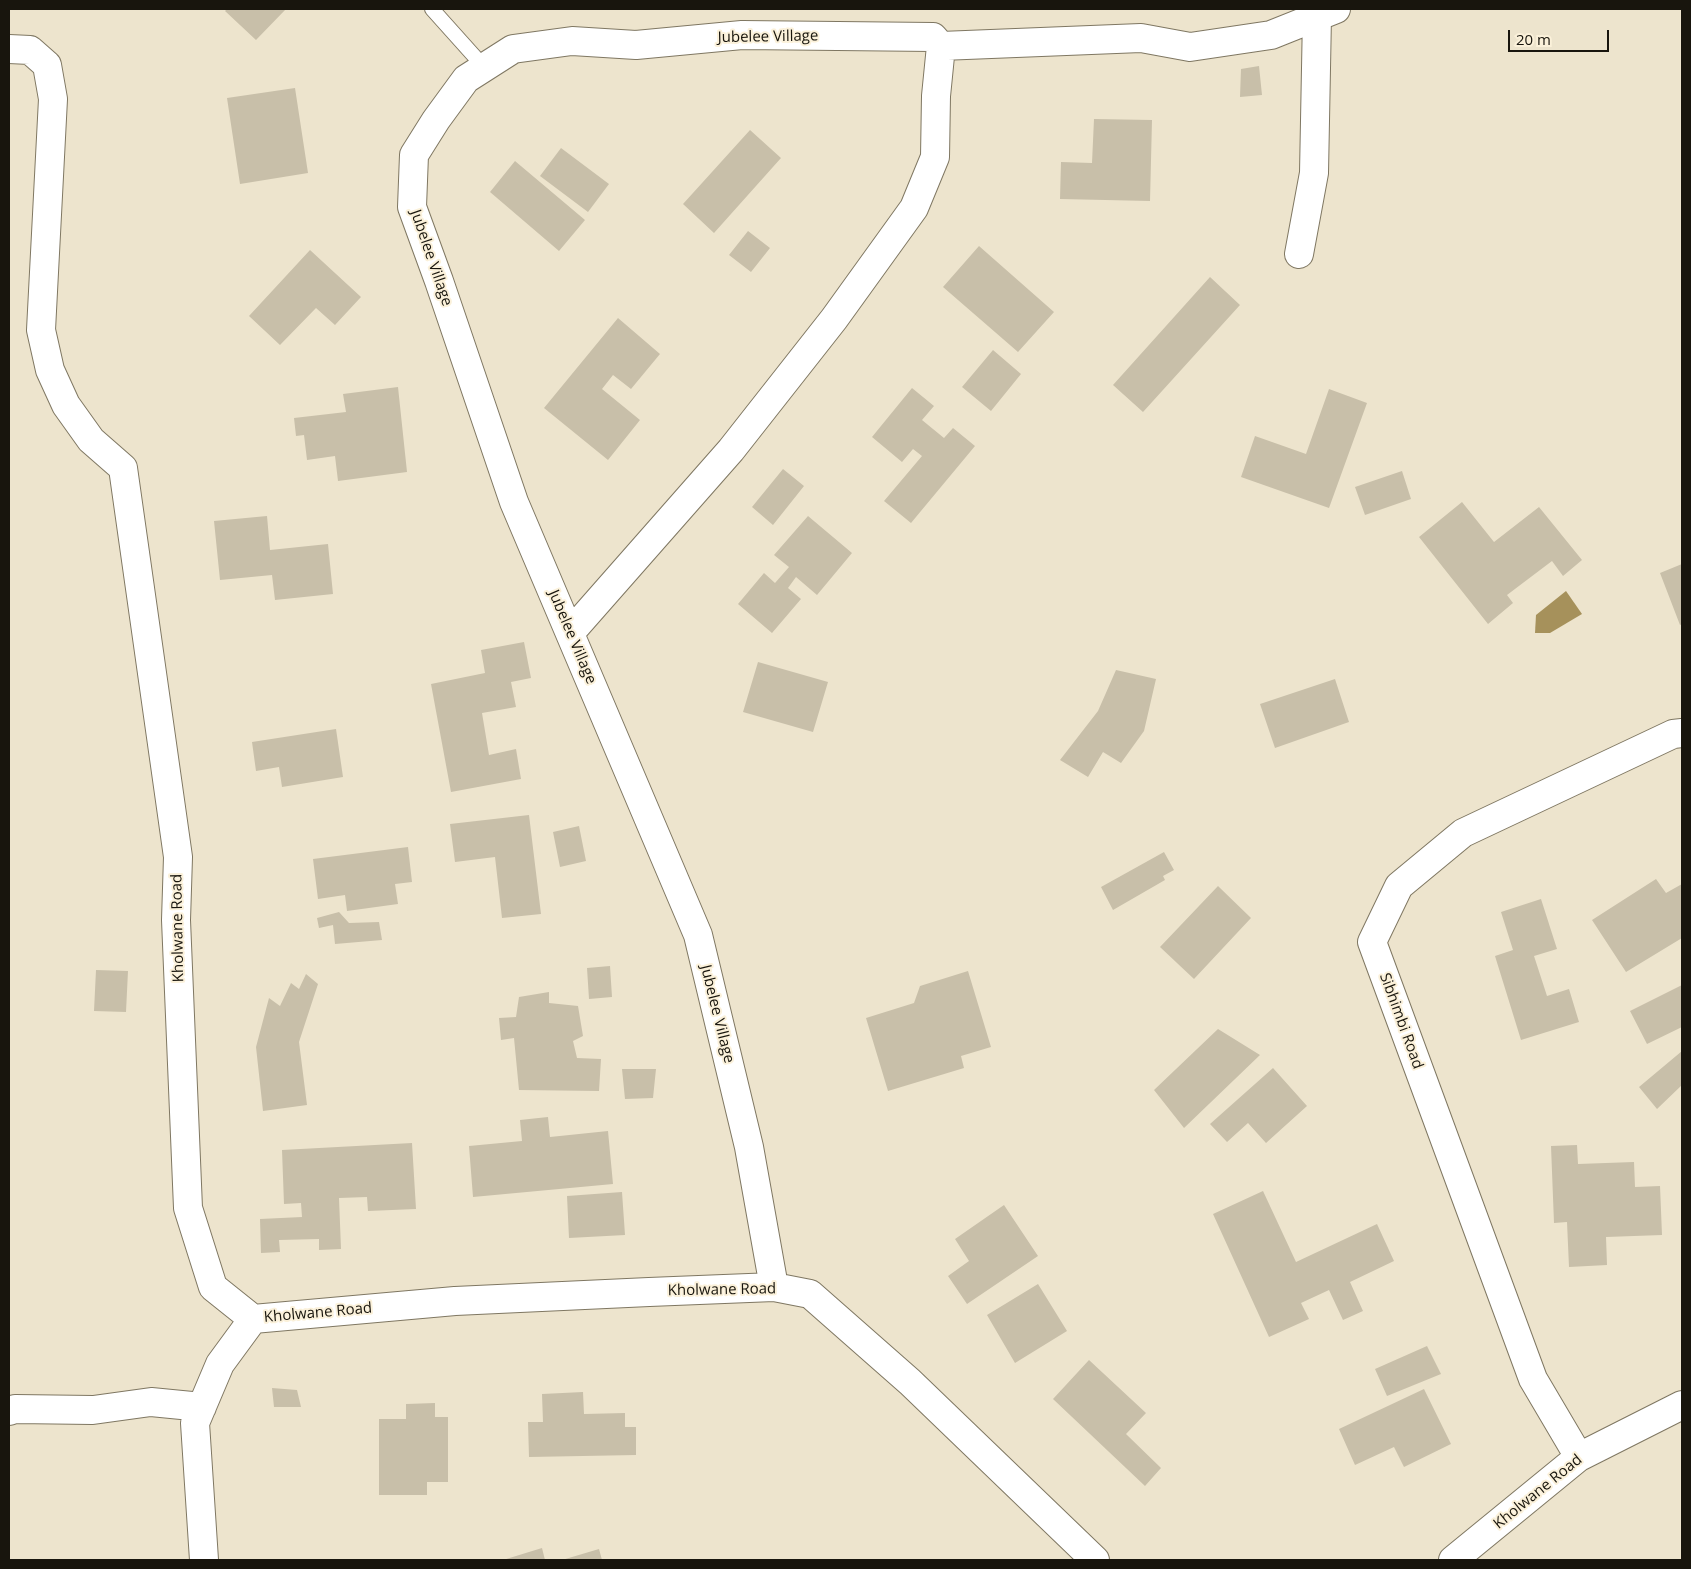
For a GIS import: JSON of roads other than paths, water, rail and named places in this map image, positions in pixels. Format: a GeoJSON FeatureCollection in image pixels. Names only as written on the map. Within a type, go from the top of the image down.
{"type":"FeatureCollection","features":[{"type":"Feature","properties":{"kind":"street","name":"Jubelee Village"},"geometry":{"type":"LineString","coordinates":[[774,1287],[749,1147],[698,935],[514,502],[412,207],[414,155],[436,120],[466,79],[513,49],[572,41],[636,44],[742,35],[933,37],[941,46],[1141,38],[1190,46],[1271,35],[1326,12]]}},
{"type":"Feature","properties":{"kind":"street"},"geometry":{"type":"LineString","coordinates":[[1299,254],[1314,173],[1326,12]]}},
{"type":"Feature","properties":{"kind":"street"},"geometry":{"type":"LineString","coordinates":[[570,633],[731,450],[834,319],[914,208],[935,158],[936,96],[941,46]]}},
{"type":"Feature","properties":{"kind":"street","name":"Kholwane Road"},"geometry":{"type":"LineString","coordinates":[[9,49],[30,50],[47,65],[53,99],[42,330],[50,370],[66,405],[91,440],[123,468],[178,858],[176,920],[188,1208],[213,1287],[253,1319],[455,1301],[774,1287],[810,1294],[910,1382],[1095,1560]]}},
{"type":"Feature","properties":{"kind":"street","name":"Sibhimbi Road"},"geometry":{"type":"LineString","coordinates":[[1579,1457],[1533,1379],[1372,942],[1399,886],[1463,833],[1673,734],[1682,733]]}},
{"type":"Feature","properties":{"kind":"street"},"geometry":{"type":"LineString","coordinates":[[204,1560],[195,1423],[220,1364],[253,1319]]}},
{"type":"Feature","properties":{"kind":"street"},"geometry":{"type":"LineString","coordinates":[[9,1411],[15,1409],[93,1410],[151,1402],[202,1407]]}},
{"type":"Feature","properties":{"kind":"street","name":"Kholwane Road"},"geometry":{"type":"LineString","coordinates":[[1453,1560],[1579,1457],[1682,1405]]}},
{"type":"Feature","properties":{"kind":"lane"},"geometry":{"type":"LineString","coordinates":[[432,9],[484,68]]}}]}
